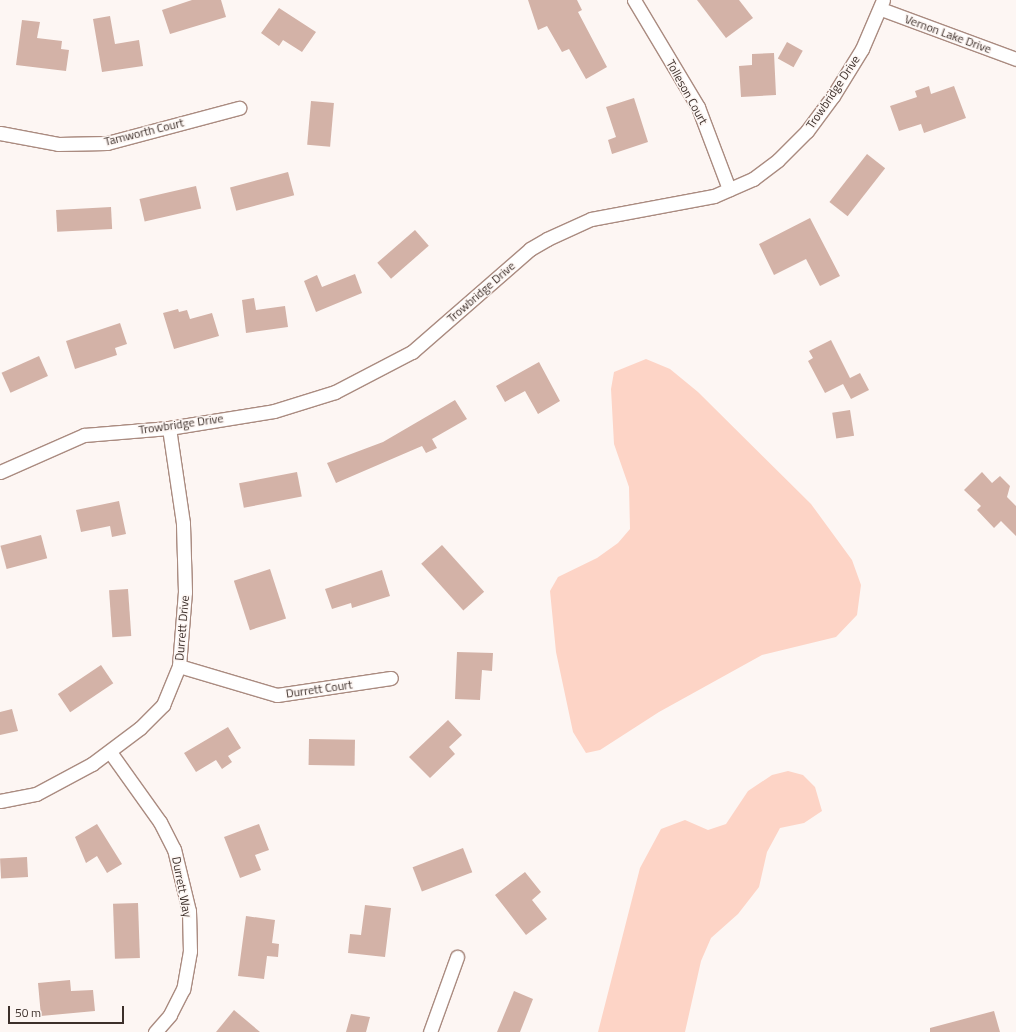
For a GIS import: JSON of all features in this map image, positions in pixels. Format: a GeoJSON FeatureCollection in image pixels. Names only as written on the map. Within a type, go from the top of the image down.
{"type":"FeatureCollection","features":[{"type":"Feature","properties":{"kind":"street","name":"Tolleson Court"},"geometry":{"type":"LineString","coordinates":[[634,0],[698,107],[729,189]]}},
{"type":"Feature","properties":{"kind":"street","name":"Trowbridge Drive"},"geometry":{"type":"LineString","coordinates":[[0,472],[84,435],[169,428],[274,411],[335,392],[412,352],[530,249],[547,239],[591,219],[714,196],[753,179],[778,160],[807,131],[862,49],[882,5]]}},
{"type":"Feature","properties":{"kind":"street","name":"Vernon Lake Drive"},"geometry":{"type":"LineString","coordinates":[[882,5],[1016,59]]}},
{"type":"Feature","properties":{"kind":"street","name":"Tamworth Court"},"geometry":{"type":"LineString","coordinates":[[0,133],[58,144],[107,143],[239,108]]}},
{"type":"Feature","properties":{"kind":"street","name":"Durrett Drive"},"geometry":{"type":"LineString","coordinates":[[0,801],[36,794],[110,752],[163,705],[179,666],[185,592],[183,523],[169,428]]}},
{"type":"Feature","properties":{"kind":"street","name":"Durrett Court"},"geometry":{"type":"LineString","coordinates":[[179,666],[277,695],[391,678]]}},
{"type":"Feature","properties":{"kind":"street","name":"Durrett Way"},"geometry":{"type":"LineString","coordinates":[[110,752],[160,822],[174,849],[189,911],[190,951],[182,990],[170,1015],[155,1032]]}},
{"type":"Feature","properties":{"kind":"street"},"geometry":{"type":"LineString","coordinates":[[430,1032],[457,957]]}},
{"type":"Feature","properties":{"kind":"shaded area"},"geometry":{"type":"Polygon","coordinates":[[[646,359],[670,369],[698,392],[811,504],[852,560],[861,585],[857,615],[836,637],[762,655],[659,712],[600,750],[586,753],[573,732],[556,652],[550,591],[558,577],[597,558],[618,543],[630,529],[629,487],[614,444],[611,389],[614,372],[646,359]]]}},
{"type":"Feature","properties":{"kind":"shaded area"},"geometry":{"type":"Polygon","coordinates":[[[788,771],[803,775],[815,787],[822,811],[804,823],[780,828],[767,852],[759,887],[738,914],[711,938],[701,961],[685,1032],[598,1032],[640,868],[661,829],[685,820],[708,830],[726,824],[748,791],[772,775],[788,771]]]}},
{"type":"Feature","properties":{"kind":"building"},"geometry":{"type":"Polygon","coordinates":[[[192,0],[221,0],[226,17],[170,34],[162,10],[192,0]]]}},
{"type":"Feature","properties":{"kind":"building"},"geometry":{"type":"Polygon","coordinates":[[[528,0],[577,0],[582,10],[578,12],[607,67],[586,79],[569,49],[562,52],[547,26],[538,30],[528,0]]]}},
{"type":"Feature","properties":{"kind":"building"},"geometry":{"type":"Polygon","coordinates":[[[697,0],[739,0],[753,18],[726,38],[697,0]]]}},
{"type":"Feature","properties":{"kind":"building"},"geometry":{"type":"Polygon","coordinates":[[[279,8],[316,32],[302,52],[283,40],[279,46],[261,33],[279,8]]]}},
{"type":"Feature","properties":{"kind":"building"},"geometry":{"type":"Polygon","coordinates":[[[110,16],[115,44],[139,40],[143,66],[102,72],[93,19],[110,16]]]}},
{"type":"Feature","properties":{"kind":"building"},"geometry":{"type":"Polygon","coordinates":[[[22,20],[40,22],[37,38],[62,41],[61,49],[69,50],[66,71],[16,65],[22,20]]]}},
{"type":"Feature","properties":{"kind":"building"},"geometry":{"type":"Polygon","coordinates":[[[787,42],[803,51],[794,67],[778,59],[787,42]]]}},
{"type":"Feature","properties":{"kind":"building"},"geometry":{"type":"Polygon","coordinates":[[[774,53],[776,95],[741,97],[739,66],[752,65],[752,54],[774,53]]]}},
{"type":"Feature","properties":{"kind":"building"},"geometry":{"type":"Polygon","coordinates":[[[929,86],[931,94],[954,86],[966,118],[924,133],[921,124],[899,131],[890,106],[917,97],[915,91],[929,86]]]}},
{"type":"Feature","properties":{"kind":"building"},"geometry":{"type":"Polygon","coordinates":[[[634,98],[648,142],[612,154],[608,140],[616,137],[606,107],[634,98]]]}},
{"type":"Feature","properties":{"kind":"building"},"geometry":{"type":"Polygon","coordinates":[[[311,101],[334,103],[330,147],[307,145],[311,101]]]}},
{"type":"Feature","properties":{"kind":"building"},"geometry":{"type":"Polygon","coordinates":[[[867,154],[885,168],[848,216],[829,202],[867,154]]]}},
{"type":"Feature","properties":{"kind":"building"},"geometry":{"type":"Polygon","coordinates":[[[288,172],[294,195],[236,211],[230,188],[288,172]]]}},
{"type":"Feature","properties":{"kind":"building"},"geometry":{"type":"Polygon","coordinates":[[[196,186],[201,208],[145,221],[139,199],[196,186]]]}},
{"type":"Feature","properties":{"kind":"building"},"geometry":{"type":"Polygon","coordinates":[[[111,207],[112,229],[57,232],[56,210],[111,207]]]}},
{"type":"Feature","properties":{"kind":"building"},"geometry":{"type":"Polygon","coordinates":[[[810,218],[840,276],[820,286],[806,259],[774,275],[759,244],[810,218]]]}},
{"type":"Feature","properties":{"kind":"building"},"geometry":{"type":"Polygon","coordinates":[[[415,230],[429,246],[391,279],[377,263],[415,230]]]}},
{"type":"Feature","properties":{"kind":"building"},"geometry":{"type":"Polygon","coordinates":[[[355,274],[362,293],[316,312],[304,281],[317,275],[322,287],[355,274]]]}},
{"type":"Feature","properties":{"kind":"building"},"geometry":{"type":"Polygon","coordinates":[[[254,298],[256,310],[285,306],[288,327],[246,333],[242,300],[254,298]]]}},
{"type":"Feature","properties":{"kind":"building"},"geometry":{"type":"Polygon","coordinates":[[[178,309],[179,312],[187,310],[190,319],[212,313],[219,336],[174,349],[163,313],[178,309]]]}},
{"type":"Feature","properties":{"kind":"building"},"geometry":{"type":"Polygon","coordinates":[[[120,323],[127,344],[115,348],[117,355],[75,369],[66,341],[120,323]]]}},
{"type":"Feature","properties":{"kind":"building"},"geometry":{"type":"Polygon","coordinates":[[[831,340],[850,378],[860,373],[869,390],[851,399],[843,384],[825,393],[808,361],[813,358],[809,351],[831,340]]]}},
{"type":"Feature","properties":{"kind":"building"},"geometry":{"type":"Polygon","coordinates":[[[39,356],[48,376],[10,393],[2,373],[39,356]]]}},
{"type":"Feature","properties":{"kind":"building"},"geometry":{"type":"Polygon","coordinates":[[[539,362],[560,401],[538,414],[525,391],[505,402],[496,386],[539,362]]]}},
{"type":"Feature","properties":{"kind":"building"},"geometry":{"type":"Polygon","coordinates":[[[455,400],[467,419],[432,439],[437,448],[426,453],[422,446],[336,483],[327,463],[383,442],[455,400]]]}},
{"type":"Feature","properties":{"kind":"building"},"geometry":{"type":"Polygon","coordinates":[[[850,410],[854,436],[836,438],[832,413],[850,410]]]}},
{"type":"Feature","properties":{"kind":"building"},"geometry":{"type":"Polygon","coordinates":[[[297,472],[302,497],[244,508],[239,483],[297,472]]]}},
{"type":"Feature","properties":{"kind":"building"},"geometry":{"type":"Polygon","coordinates":[[[982,472],[992,483],[1000,476],[1010,486],[1007,497],[1016,506],[1016,536],[1001,521],[994,528],[977,510],[981,506],[964,490],[982,472]]]}},
{"type":"Feature","properties":{"kind":"building"},"geometry":{"type":"Polygon","coordinates":[[[119,501],[126,534],[112,537],[110,526],[81,532],[76,510],[119,501]]]}},
{"type":"Feature","properties":{"kind":"building"},"geometry":{"type":"Polygon","coordinates":[[[41,535],[47,558],[7,569],[0,546],[41,535]]]}},
{"type":"Feature","properties":{"kind":"building"},"geometry":{"type":"Polygon","coordinates":[[[442,545],[484,592],[463,611],[421,564],[442,545]]]}},
{"type":"Feature","properties":{"kind":"building"},"geometry":{"type":"Polygon","coordinates":[[[270,569],[286,618],[250,630],[234,581],[270,569]]]}},
{"type":"Feature","properties":{"kind":"building"},"geometry":{"type":"Polygon","coordinates":[[[382,570],[390,596],[352,608],[351,603],[332,609],[325,589],[382,570]]]}},
{"type":"Feature","properties":{"kind":"building"},"geometry":{"type":"Polygon","coordinates":[[[128,589],[131,636],[112,637],[109,590],[128,589]]]}},
{"type":"Feature","properties":{"kind":"building"},"geometry":{"type":"Polygon","coordinates":[[[457,652],[493,653],[492,671],[482,670],[480,700],[455,699],[457,652]]]}},
{"type":"Feature","properties":{"kind":"building"},"geometry":{"type":"Polygon","coordinates":[[[101,665],[113,683],[70,712],[58,694],[101,665]]]}},
{"type":"Feature","properties":{"kind":"building"},"geometry":{"type":"Polygon","coordinates":[[[12,709],[18,731],[0,735],[0,712],[12,709]]]}},
{"type":"Feature","properties":{"kind":"building"},"geometry":{"type":"Polygon","coordinates":[[[448,720],[462,735],[449,747],[455,754],[430,778],[409,757],[448,720]]]}},
{"type":"Feature","properties":{"kind":"building"},"geometry":{"type":"Polygon","coordinates":[[[228,727],[241,748],[228,756],[232,762],[222,769],[216,760],[196,772],[184,753],[228,727]]]}},
{"type":"Feature","properties":{"kind":"building"},"geometry":{"type":"Polygon","coordinates":[[[309,739],[355,740],[355,766],[309,765],[309,739]]]}},
{"type":"Feature","properties":{"kind":"building"},"geometry":{"type":"Polygon","coordinates":[[[97,824],[122,864],[107,873],[97,856],[86,863],[75,837],[97,824]]]}},
{"type":"Feature","properties":{"kind":"building"},"geometry":{"type":"Polygon","coordinates":[[[259,824],[269,850],[255,855],[261,870],[240,878],[224,837],[259,824]]]}},
{"type":"Feature","properties":{"kind":"building"},"geometry":{"type":"Polygon","coordinates":[[[463,848],[472,872],[422,892],[413,867],[463,848]]]}},
{"type":"Feature","properties":{"kind":"building"},"geometry":{"type":"Polygon","coordinates":[[[27,857],[28,877],[1,878],[0,858],[27,857]]]}},
{"type":"Feature","properties":{"kind":"building"},"geometry":{"type":"Polygon","coordinates":[[[525,872],[541,892],[532,900],[547,919],[526,935],[495,895],[525,872]]]}},
{"type":"Feature","properties":{"kind":"building"},"geometry":{"type":"Polygon","coordinates":[[[138,903],[140,958],[115,959],[113,904],[138,903]]]}},
{"type":"Feature","properties":{"kind":"building"},"geometry":{"type":"Polygon","coordinates":[[[365,905],[391,908],[385,957],[348,953],[350,934],[361,935],[365,905]]]}},
{"type":"Feature","properties":{"kind":"building"},"geometry":{"type":"Polygon","coordinates":[[[246,916],[275,920],[272,943],[279,944],[278,957],[267,956],[264,979],[238,976],[246,916]]]}},
{"type":"Feature","properties":{"kind":"building"},"geometry":{"type":"Polygon","coordinates":[[[70,980],[71,991],[93,990],[95,1011],[41,1016],[38,983],[70,980]]]}},
{"type":"Feature","properties":{"kind":"building"},"geometry":{"type":"Polygon","coordinates":[[[514,991],[533,999],[520,1032],[497,1032],[514,991]]]}},
{"type":"Feature","properties":{"kind":"building"},"geometry":{"type":"Polygon","coordinates":[[[234,1010],[260,1032],[216,1032],[234,1010]]]}},
{"type":"Feature","properties":{"kind":"building"},"geometry":{"type":"Polygon","coordinates":[[[994,1011],[1000,1032],[930,1032],[930,1028],[994,1011]]]}},
{"type":"Feature","properties":{"kind":"building"},"geometry":{"type":"Polygon","coordinates":[[[351,1014],[370,1017],[366,1032],[346,1032],[351,1014]]]}}]}
